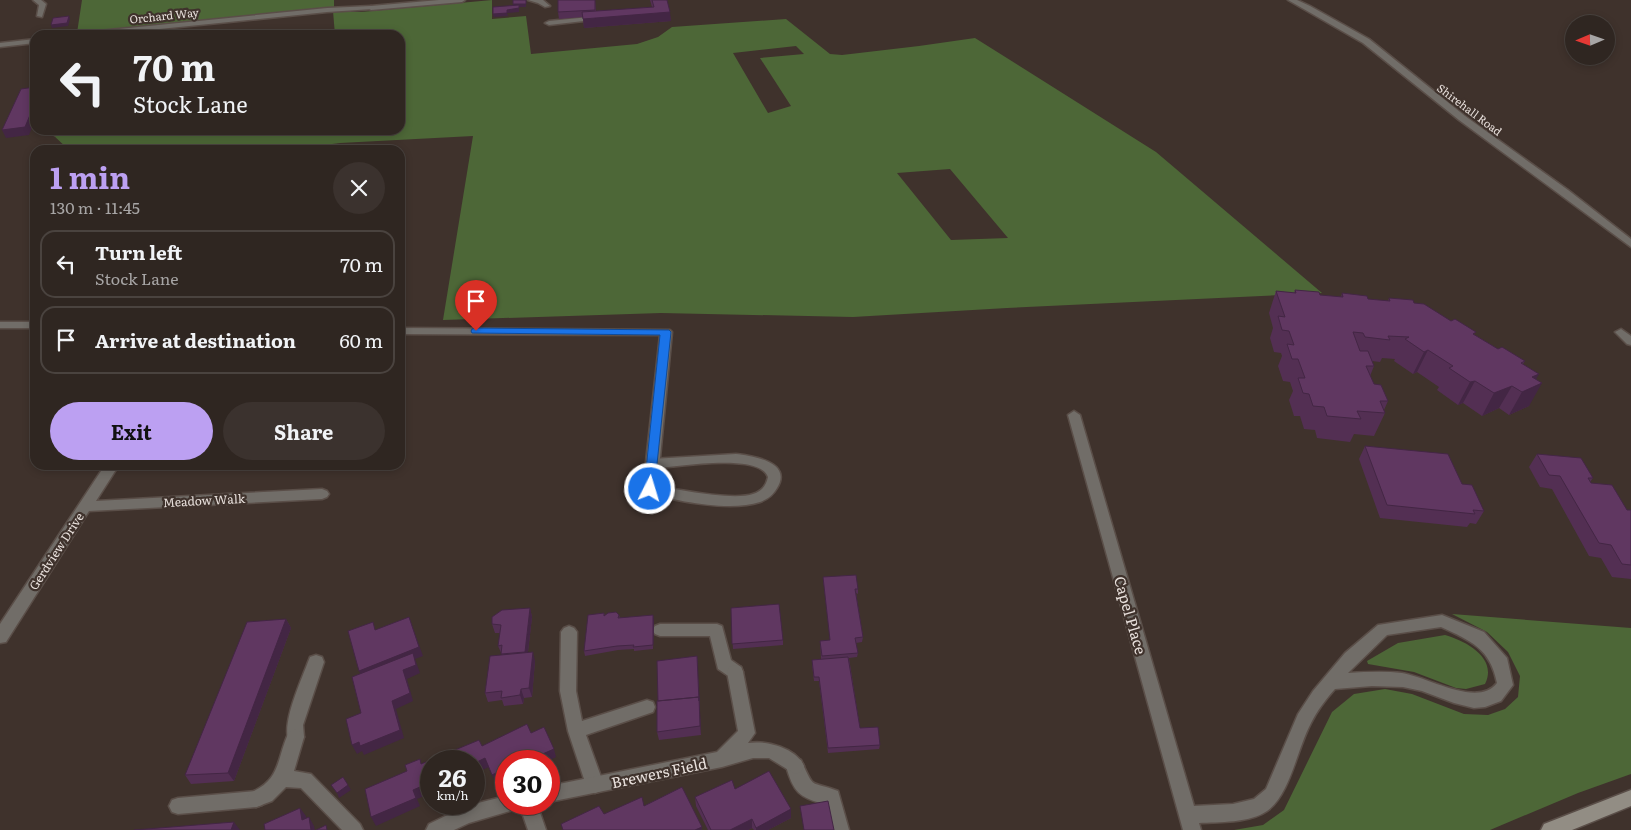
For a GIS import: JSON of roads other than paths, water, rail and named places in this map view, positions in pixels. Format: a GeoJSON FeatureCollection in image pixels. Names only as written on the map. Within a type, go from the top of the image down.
{"type":"FeatureCollection","features":[{"type":"Feature","properties":{"kind":"main road"},"geometry":{"type":"LineString","coordinates":[[1550,830],[1631,798]]}},
{"type":"Feature","properties":{"kind":"street"},"geometry":{"type":"LineString","coordinates":[[36,0],[42,4],[40,16]]}},
{"type":"Feature","properties":{"kind":"street","name":"Orchard Way"},"geometry":{"type":"LineString","coordinates":[[129,30],[327,10],[462,0]]}},
{"type":"Feature","properties":{"kind":"street"},"geometry":{"type":"LineString","coordinates":[[531,0],[540,1],[547,6]]}},
{"type":"Feature","properties":{"kind":"street","name":"Shirehall Road"},"geometry":{"type":"LineString","coordinates":[[1291,0],[1308,7],[1366,41],[1462,118],[1631,244]]}},
{"type":"Feature","properties":{"kind":"street"},"geometry":{"type":"LineString","coordinates":[[549,23],[605,18]]}},
{"type":"Feature","properties":{"kind":"street"},"geometry":{"type":"LineString","coordinates":[[0,45],[30,42]]}},
{"type":"Feature","properties":{"kind":"street"},"geometry":{"type":"LineString","coordinates":[[0,325],[30,325]]}},
{"type":"Feature","properties":{"kind":"street"},"geometry":{"type":"LineString","coordinates":[[405,331],[666,332],[652,464],[650,489],[672,495],[748,500],[760,498],[768,492],[774,482],[773,473],[767,465],[743,459],[652,464]]}},
{"type":"Feature","properties":{"kind":"street"},"geometry":{"type":"LineString","coordinates":[[1621,332],[1631,342]]}},
{"type":"Feature","properties":{"kind":"street","name":"Capel Place"},"geometry":{"type":"LineString","coordinates":[[1074,415],[1190,822],[1259,806],[1272,795],[1304,719],[1319,696],[1351,658],[1383,629],[1442,621],[1478,637],[1501,663],[1505,685],[1496,696],[1476,700],[1454,696],[1414,682],[1370,677],[1332,682]]}},
{"type":"Feature","properties":{"kind":"street","name":"Gerdview Drive"},"geometry":{"type":"LineString","coordinates":[[0,637],[109,470]]}},
{"type":"Feature","properties":{"kind":"street","name":"Meadow Walk"},"geometry":{"type":"LineString","coordinates":[[86,506],[322,494]]}},
{"type":"Feature","properties":{"kind":"street","name":"Brewers Field"},"geometry":{"type":"LineString","coordinates":[[660,630],[717,630],[724,664],[735,672],[747,733],[722,759]]}},
{"type":"Feature","properties":{"kind":"street","name":"Brewers Field"},"geometry":{"type":"LineString","coordinates":[[569,632],[568,691],[576,732],[595,785]]}},
{"type":"Feature","properties":{"kind":"street"},"geometry":{"type":"LineString","coordinates":[[178,806],[256,799],[272,791],[288,767],[295,738],[295,725],[316,662]]}},
{"type":"Feature","properties":{"kind":"street"},"geometry":{"type":"LineString","coordinates":[[576,732],[646,707]]}},
{"type":"Feature","properties":{"kind":"street","name":"Brewers Field"},"geometry":{"type":"LineString","coordinates":[[560,792],[722,759],[754,750],[774,751],[783,760],[795,766],[800,783],[805,789],[832,797],[840,830]]}},
{"type":"Feature","properties":{"kind":"street"},"geometry":{"type":"LineString","coordinates":[[281,779],[305,780],[354,830]]}},
{"type":"Feature","properties":{"kind":"street"},"geometry":{"type":"LineString","coordinates":[[435,830],[466,815],[495,807]]}},
{"type":"Feature","properties":{"kind":"street"},"geometry":{"type":"LineString","coordinates":[[532,815],[537,830]]}}]}
